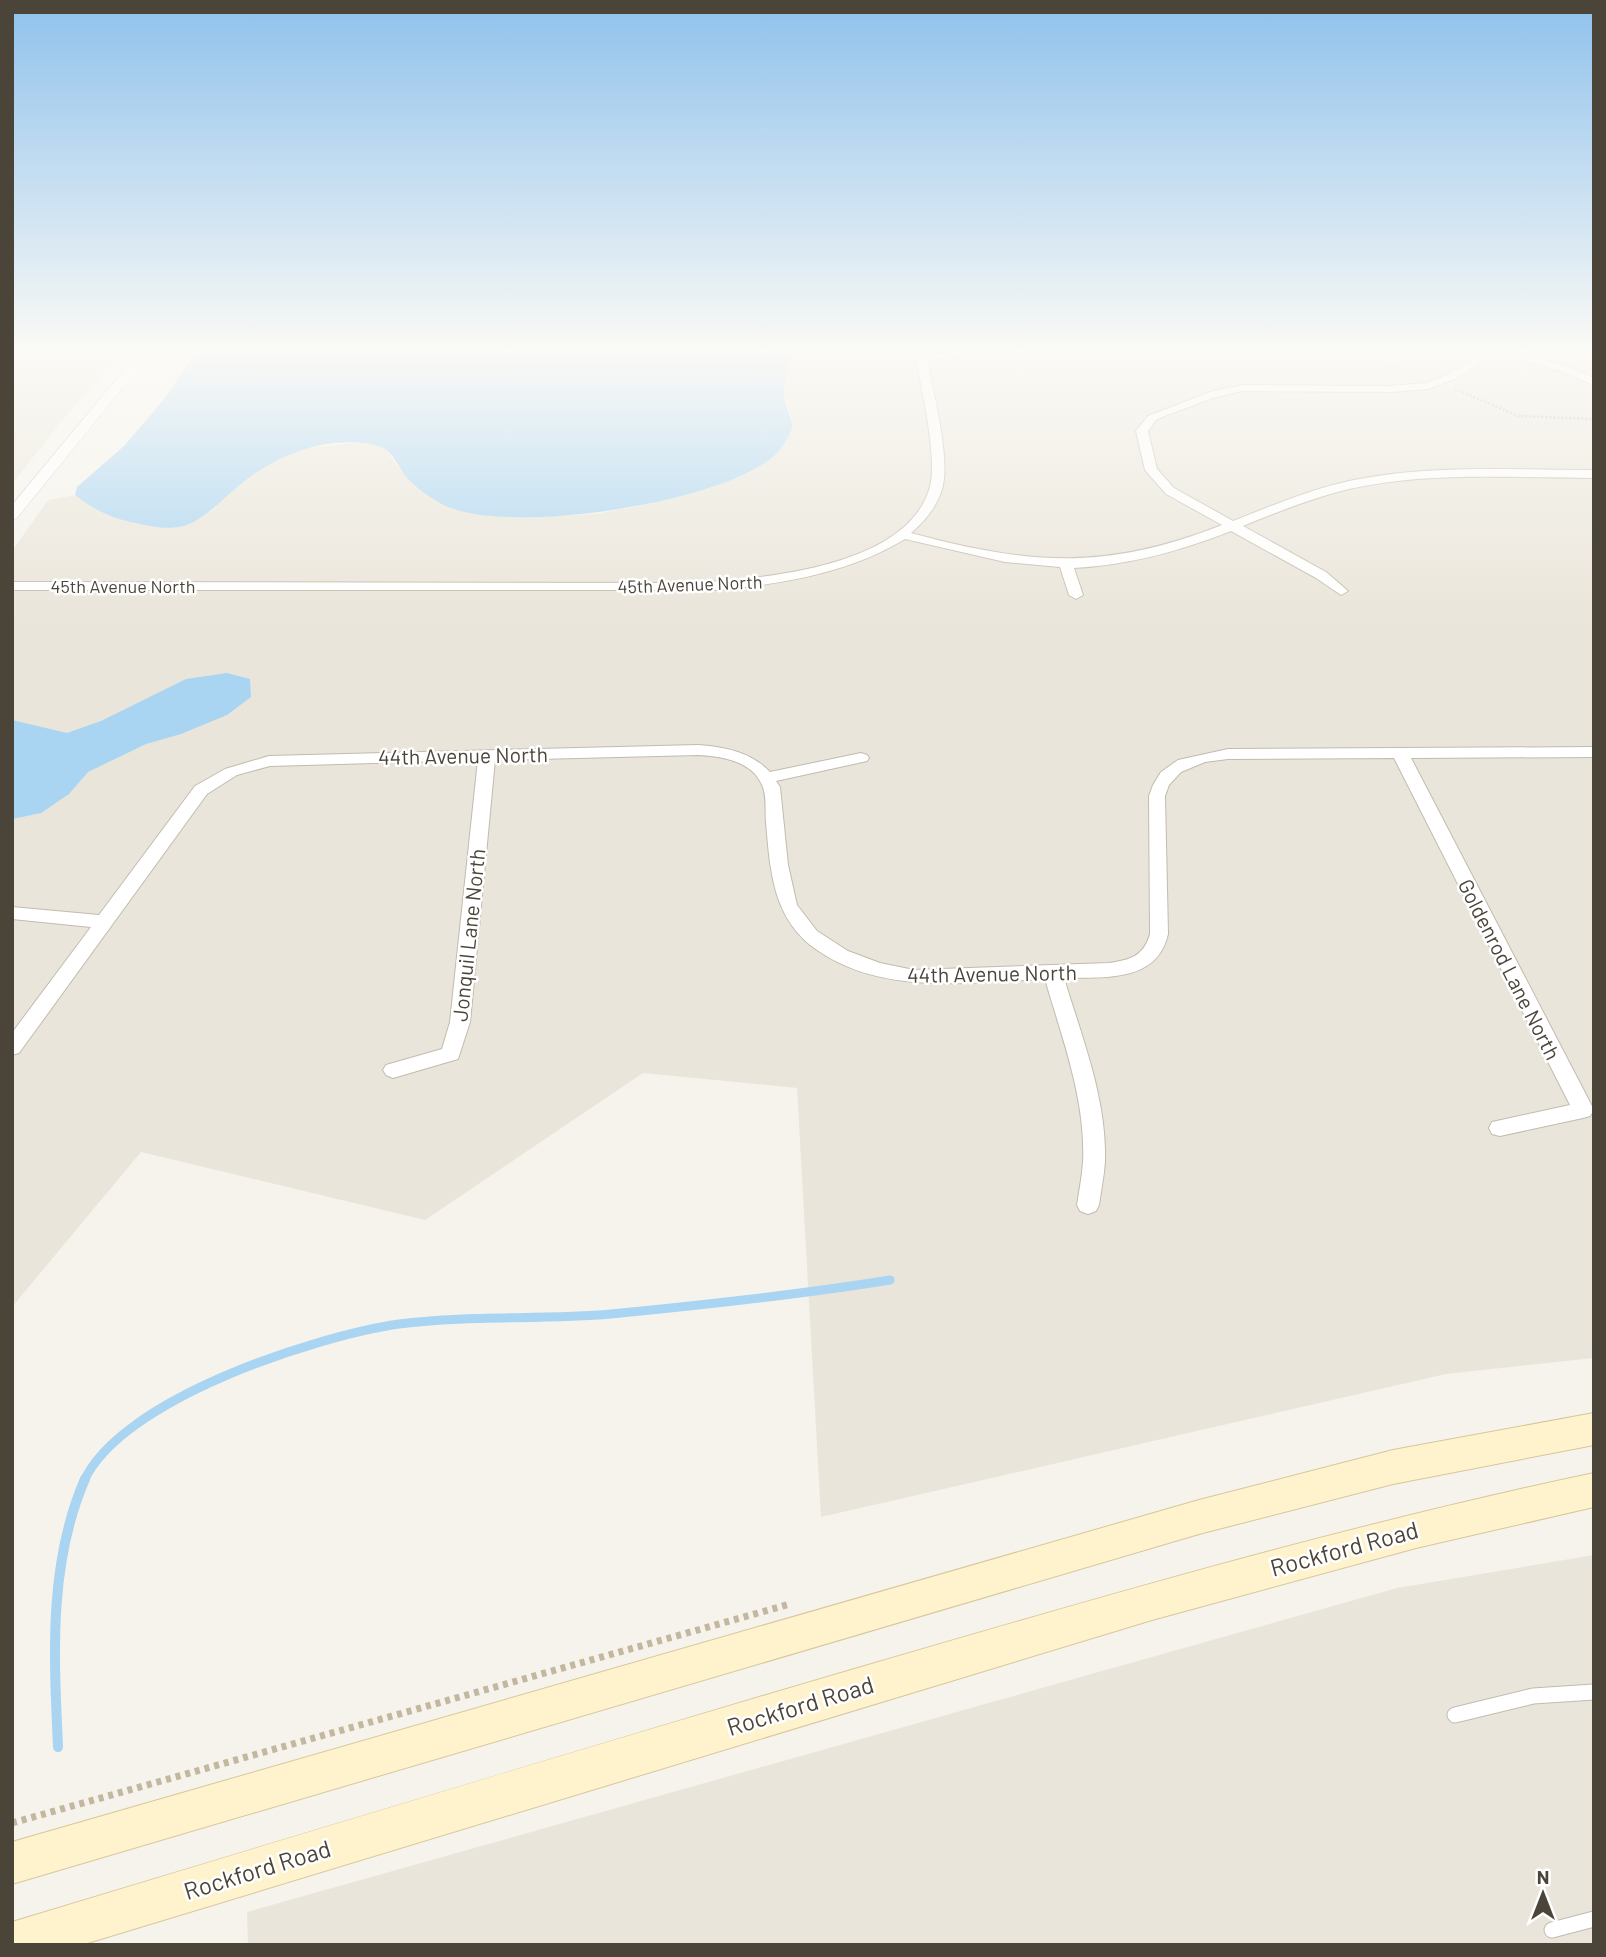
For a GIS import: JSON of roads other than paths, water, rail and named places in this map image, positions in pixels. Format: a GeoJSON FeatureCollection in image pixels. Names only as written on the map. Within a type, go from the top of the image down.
{"type":"FeatureCollection","features":[{"type":"Feature","properties":{"kind":"main road"},"geometry":{"type":"LineString","coordinates":[[12,1863],[1199,1517],[1392,1468],[1594,1429]]}},
{"type":"Feature","properties":{"kind":"main road","name":"Rockford Road"},"geometry":{"type":"LineString","coordinates":[[12,1944],[471,1802],[1122,1609],[1386,1535],[1594,1490]]}},
{"type":"Feature","properties":{"kind":"street"},"geometry":{"type":"LineString","coordinates":[[12,515],[71,443]]}},
{"type":"Feature","properties":{"kind":"street"},"geometry":{"type":"LineString","coordinates":[[932,443],[937,486],[932,501],[903,535],[980,556],[1015,562],[1066,564],[1145,556],[1331,490],[1377,480],[1440,475],[1594,474]]}},
{"type":"Feature","properties":{"kind":"street"},"geometry":{"type":"LineString","coordinates":[[1143,443],[1151,470],[1158,480],[1185,501],[1321,575],[1341,592]]}},
{"type":"Feature","properties":{"kind":"street","name":"45th Avenue North"},"geometry":{"type":"LineString","coordinates":[[12,586],[737,585],[815,572],[847,561],[903,535]]}},
{"type":"Feature","properties":{"kind":"street"},"geometry":{"type":"LineString","coordinates":[[1066,564],[1076,595]]}},
{"type":"Feature","properties":{"kind":"street","name":"44th Avenue North"},"geometry":{"type":"LineString","coordinates":[[12,1048],[201,790],[231,772],[250,765],[288,758],[715,750],[735,755],[752,762],[772,787],[786,903],[798,923],[816,941],[840,956],[883,971],[914,977],[1109,971],[1148,959],[1157,947],[1157,796],[1160,782],[1185,762],[1228,754],[1594,752]]}},
{"type":"Feature","properties":{"kind":"street","name":"Jonquil Lane North"},"geometry":{"type":"LineString","coordinates":[[393,1070],[451,1054],[460,1022],[486,754]]}},
{"type":"Feature","properties":{"kind":"street","name":"Goldenrod Lane North"},"geometry":{"type":"LineString","coordinates":[[1400,754],[1583,1110],[1500,1128]]}},
{"type":"Feature","properties":{"kind":"street"},"geometry":{"type":"LineString","coordinates":[[767,778],[861,758]]}},
{"type":"Feature","properties":{"kind":"street"},"geometry":{"type":"LineString","coordinates":[[12,913],[104,922]]}},
{"type":"Feature","properties":{"kind":"street"},"geometry":{"type":"LineString","coordinates":[[1053,973],[1086,1092],[1092,1127],[1094,1162],[1088,1205]]}},
{"type":"Feature","properties":{"kind":"lane"},"geometry":{"type":"LineString","coordinates":[[1455,1715],[1520,1698],[1561,1692],[1594,1692]]}},
{"type":"Feature","properties":{"kind":"lane"},"geometry":{"type":"LineString","coordinates":[[1552,1930],[1594,1919]]}},
{"type":"Feature","properties":{"kind":"water"},"geometry":{"type":"Polygon","coordinates":[[[126,443],[332,443],[281,458],[246,480],[202,517],[189,524],[170,528],[119,519],[75,495],[77,487],[126,443]]]}},
{"type":"Feature","properties":{"kind":"water"},"geometry":{"type":"Polygon","coordinates":[[[364,443],[784,443],[766,462],[738,477],[702,490],[615,510],[526,517],[488,516],[450,508],[408,479],[386,449],[364,443]]]}},
{"type":"Feature","properties":{"kind":"water"},"geometry":{"type":"Polygon","coordinates":[[[227,673],[250,679],[251,697],[227,715],[181,734],[146,744],[88,772],[69,794],[41,813],[12,819],[12,720],[67,733],[101,721],[186,679],[227,673]]]}},
{"type":"Feature","properties":{"kind":"waterway"},"geometry":{"type":"LineString","coordinates":[[85,1480],[105,1451],[137,1424],[178,1398],[273,1357],[363,1331],[425,1321],[611,1314],[890,1280]]}},
{"type":"Feature","properties":{"kind":"waterway"},"geometry":{"type":"LineString","coordinates":[[58,1747],[55,1645],[59,1577],[73,1511],[85,1480]]}}]}
